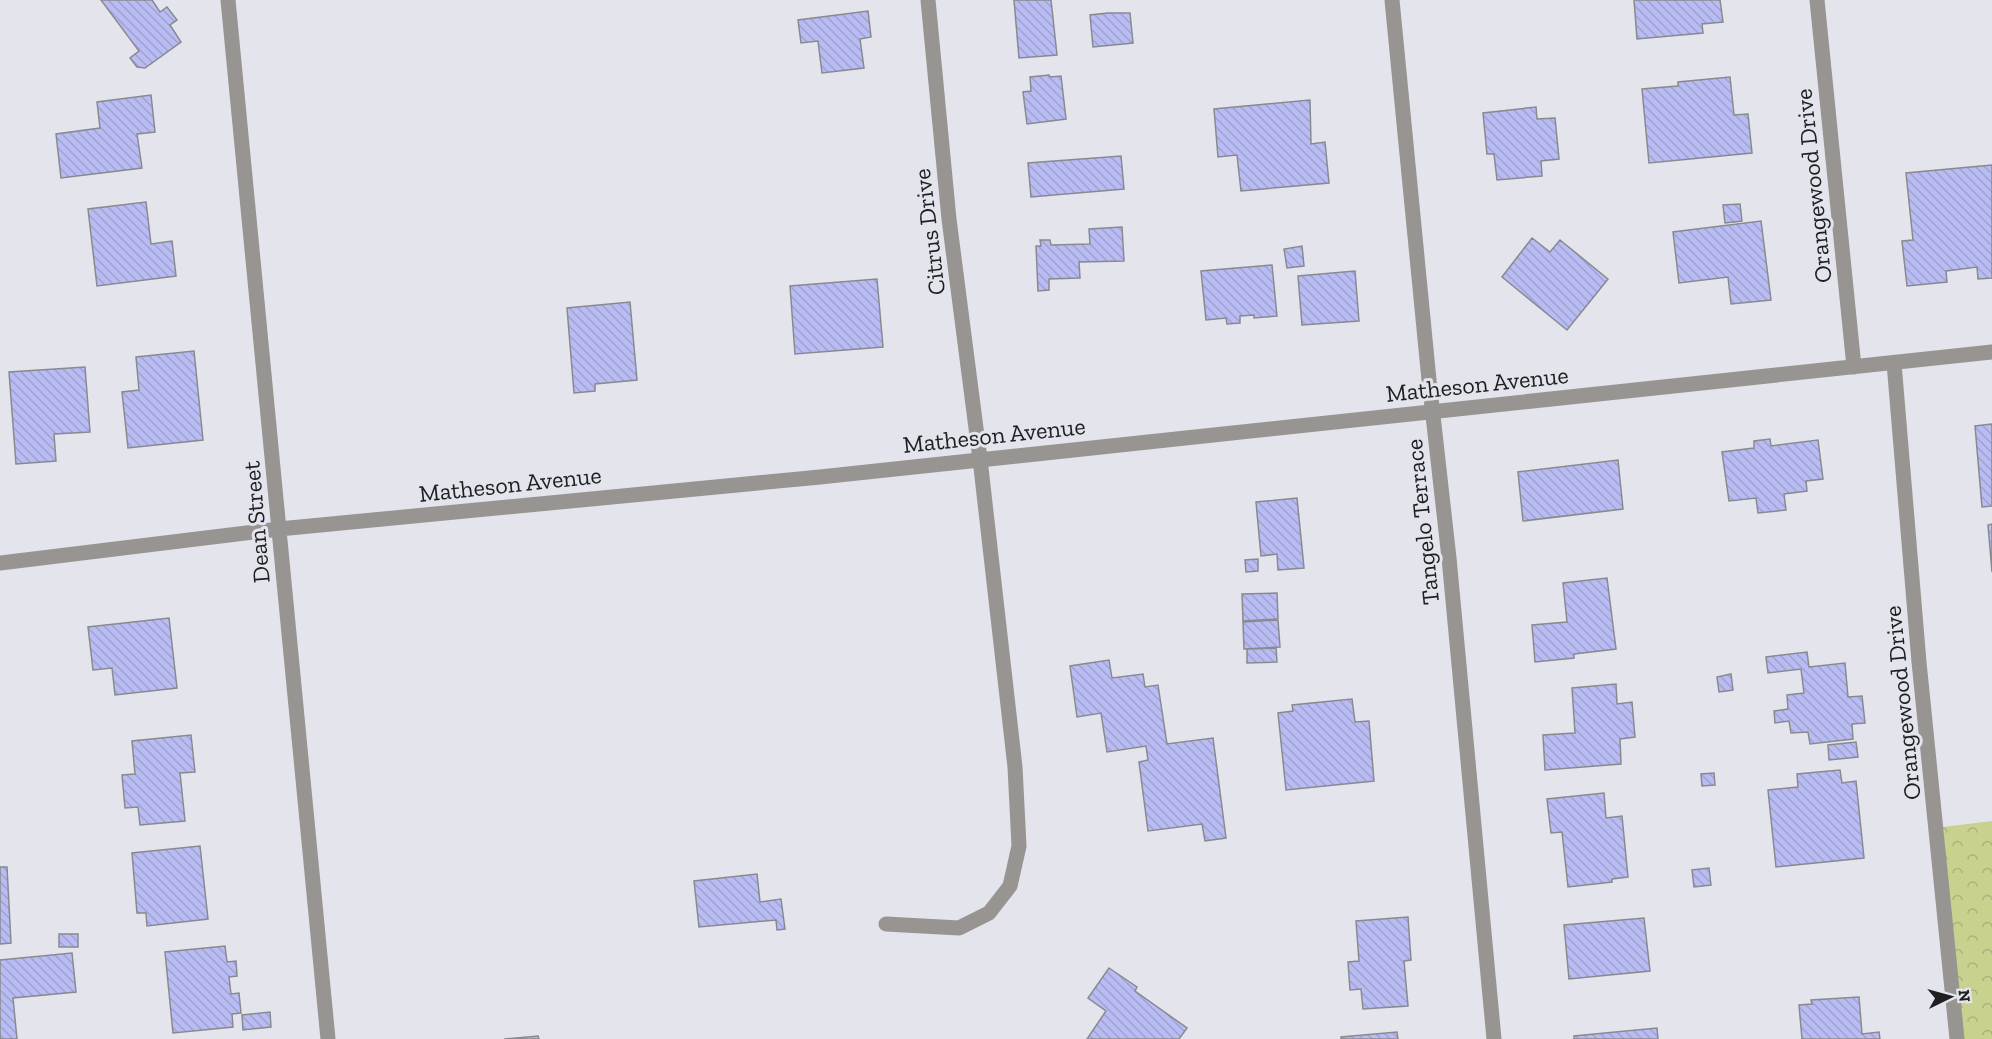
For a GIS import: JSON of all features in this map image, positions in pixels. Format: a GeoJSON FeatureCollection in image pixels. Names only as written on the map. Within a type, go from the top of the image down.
{"type":"FeatureCollection","features":[{"type":"Feature","properties":{"kind":"street","name":"Dean Street"},"geometry":{"type":"LineString","coordinates":[[228,0],[328,1039]]}},
{"type":"Feature","properties":{"kind":"street","name":"Citrus Drive"},"geometry":{"type":"LineString","coordinates":[[886,924],[959,928],[989,913],[1010,886],[1019,846],[1015,767],[980,459],[949,219],[928,0]]}},
{"type":"Feature","properties":{"kind":"street","name":"Tangelo Terrace"},"geometry":{"type":"LineString","coordinates":[[1392,0],[1432,412],[1449,558],[1494,1039]]}},
{"type":"Feature","properties":{"kind":"street","name":"Orangewood Drive"},"geometry":{"type":"LineString","coordinates":[[1817,0],[1854,367]]}},
{"type":"Feature","properties":{"kind":"street","name":"Matheson Avenue"},"geometry":{"type":"LineString","coordinates":[[0,563],[279,529],[980,459],[1992,352]]}},
{"type":"Feature","properties":{"kind":"street","name":"Orangewood Drive"},"geometry":{"type":"LineString","coordinates":[[1894,363],[1919,662],[1957,1039]]}},
{"type":"Feature","properties":{"kind":"green space"},"geometry":{"type":"Polygon","coordinates":[[[1992,821],[1992,1039],[1962,1039],[1943,827],[1992,821]]]}},
{"type":"Feature","properties":{"kind":"building"},"geometry":{"type":"Polygon","coordinates":[[[101,0],[152,0],[160,12],[167,7],[177,20],[170,25],[181,42],[145,68],[137,67],[130,58],[139,51],[101,0]]]}},
{"type":"Feature","properties":{"kind":"building"},"geometry":{"type":"Polygon","coordinates":[[[1014,0],[1051,0],[1057,55],[1019,58],[1014,0]]]}},
{"type":"Feature","properties":{"kind":"building"},"geometry":{"type":"Polygon","coordinates":[[[1634,0],[1720,0],[1723,22],[1702,24],[1703,33],[1637,39],[1634,0]]]}},
{"type":"Feature","properties":{"kind":"building"},"geometry":{"type":"Polygon","coordinates":[[[868,11],[871,37],[860,39],[864,68],[822,73],[818,41],[801,43],[798,20],[868,11]]]}},
{"type":"Feature","properties":{"kind":"building"},"geometry":{"type":"Polygon","coordinates":[[[1130,13],[1133,43],[1093,47],[1090,15],[1130,13]]]}},
{"type":"Feature","properties":{"kind":"building"},"geometry":{"type":"Polygon","coordinates":[[[1049,75],[1050,77],[1061,76],[1066,119],[1027,124],[1023,92],[1031,91],[1030,77],[1049,75]]]}},
{"type":"Feature","properties":{"kind":"building"},"geometry":{"type":"Polygon","coordinates":[[[1730,77],[1734,115],[1748,114],[1752,153],[1649,163],[1642,89],[1678,86],[1678,82],[1730,77]]]}},
{"type":"Feature","properties":{"kind":"building"},"geometry":{"type":"Polygon","coordinates":[[[151,95],[155,132],[137,134],[142,168],[61,178],[56,134],[100,128],[97,102],[151,95]]]}},
{"type":"Feature","properties":{"kind":"building"},"geometry":{"type":"Polygon","coordinates":[[[1310,100],[1311,144],[1325,142],[1329,183],[1241,191],[1237,155],[1218,157],[1214,109],[1310,100]]]}},
{"type":"Feature","properties":{"kind":"building"},"geometry":{"type":"Polygon","coordinates":[[[1536,107],[1537,119],[1555,118],[1559,159],[1541,161],[1542,176],[1497,180],[1494,154],[1487,154],[1483,113],[1536,107]]]}},
{"type":"Feature","properties":{"kind":"building"},"geometry":{"type":"Polygon","coordinates":[[[1121,156],[1124,189],[1031,197],[1028,163],[1121,156]]]}},
{"type":"Feature","properties":{"kind":"building"},"geometry":{"type":"Polygon","coordinates":[[[1992,165],[1992,278],[1978,279],[1977,267],[1946,271],[1947,282],[1907,286],[1902,241],[1913,240],[1906,173],[1992,165]]]}},
{"type":"Feature","properties":{"kind":"building"},"geometry":{"type":"Polygon","coordinates":[[[146,202],[151,244],[172,241],[176,276],[97,286],[88,209],[146,202]]]}},
{"type":"Feature","properties":{"kind":"building"},"geometry":{"type":"Polygon","coordinates":[[[1740,204],[1742,221],[1725,223],[1723,205],[1740,204]]]}},
{"type":"Feature","properties":{"kind":"building"},"geometry":{"type":"Polygon","coordinates":[[[1761,221],[1771,300],[1731,304],[1728,277],[1679,283],[1673,232],[1761,221]]]}},
{"type":"Feature","properties":{"kind":"building"},"geometry":{"type":"Polygon","coordinates":[[[1122,227],[1124,261],[1079,262],[1080,278],[1049,279],[1049,290],[1038,291],[1036,246],[1041,246],[1040,240],[1050,240],[1051,245],[1090,244],[1089,229],[1122,227]]]}},
{"type":"Feature","properties":{"kind":"building"},"geometry":{"type":"Polygon","coordinates":[[[1532,238],[1550,252],[1560,240],[1608,279],[1567,330],[1502,277],[1532,238]]]}},
{"type":"Feature","properties":{"kind":"building"},"geometry":{"type":"Polygon","coordinates":[[[1302,246],[1304,266],[1287,268],[1284,249],[1302,246]]]}},
{"type":"Feature","properties":{"kind":"building"},"geometry":{"type":"Polygon","coordinates":[[[1272,265],[1277,316],[1254,318],[1254,315],[1240,316],[1240,323],[1227,324],[1226,318],[1206,320],[1201,271],[1272,265]]]}},
{"type":"Feature","properties":{"kind":"building"},"geometry":{"type":"Polygon","coordinates":[[[1355,271],[1359,321],[1302,325],[1298,276],[1355,271]]]}},
{"type":"Feature","properties":{"kind":"building"},"geometry":{"type":"Polygon","coordinates":[[[877,279],[883,347],[795,354],[790,286],[877,279]]]}},
{"type":"Feature","properties":{"kind":"building"},"geometry":{"type":"Polygon","coordinates":[[[630,302],[637,380],[595,384],[595,391],[574,393],[567,308],[630,302]]]}},
{"type":"Feature","properties":{"kind":"building"},"geometry":{"type":"Polygon","coordinates":[[[194,351],[203,440],[128,448],[122,392],[139,390],[136,357],[194,351]]]}},
{"type":"Feature","properties":{"kind":"building"},"geometry":{"type":"Polygon","coordinates":[[[85,367],[90,432],[54,434],[56,461],[16,464],[9,372],[85,367]]]}},
{"type":"Feature","properties":{"kind":"building"},"geometry":{"type":"Polygon","coordinates":[[[1992,424],[1992,506],[1982,507],[1975,426],[1992,424]]]}},
{"type":"Feature","properties":{"kind":"building"},"geometry":{"type":"Polygon","coordinates":[[[1770,439],[1771,446],[1818,440],[1823,479],[1806,481],[1807,491],[1784,494],[1786,510],[1758,513],[1756,498],[1729,501],[1722,452],[1754,448],[1754,441],[1770,439]]]}},
{"type":"Feature","properties":{"kind":"building"},"geometry":{"type":"Polygon","coordinates":[[[1618,460],[1623,509],[1523,521],[1518,472],[1618,460]]]}},
{"type":"Feature","properties":{"kind":"building"},"geometry":{"type":"Polygon","coordinates":[[[1297,498],[1304,568],[1278,570],[1277,554],[1261,556],[1256,502],[1297,498]]]}},
{"type":"Feature","properties":{"kind":"building"},"geometry":{"type":"Polygon","coordinates":[[[1992,524],[1992,572],[1988,525],[1992,524]]]}},
{"type":"Feature","properties":{"kind":"building"},"geometry":{"type":"Polygon","coordinates":[[[1258,559],[1258,571],[1246,572],[1245,560],[1258,559]]]}},
{"type":"Feature","properties":{"kind":"building"},"geometry":{"type":"Polygon","coordinates":[[[1607,578],[1616,649],[1574,654],[1574,658],[1535,662],[1532,625],[1567,622],[1563,583],[1607,578]]]}},
{"type":"Feature","properties":{"kind":"building"},"geometry":{"type":"Polygon","coordinates":[[[1277,593],[1278,619],[1243,621],[1242,594],[1277,593]]]}},
{"type":"Feature","properties":{"kind":"building"},"geometry":{"type":"Polygon","coordinates":[[[169,618],[177,688],[115,695],[112,668],[93,670],[88,627],[169,618]]]}},
{"type":"Feature","properties":{"kind":"building"},"geometry":{"type":"Polygon","coordinates":[[[1278,620],[1280,647],[1244,649],[1243,622],[1278,620]]]}},
{"type":"Feature","properties":{"kind":"building"},"geometry":{"type":"Polygon","coordinates":[[[1276,648],[1277,662],[1247,663],[1247,649],[1276,648]]]}},
{"type":"Feature","properties":{"kind":"building"},"geometry":{"type":"Polygon","coordinates":[[[1807,652],[1809,667],[1845,663],[1848,697],[1862,696],[1865,723],[1852,724],[1853,739],[1810,744],[1808,732],[1791,733],[1789,721],[1775,723],[1774,711],[1788,709],[1787,695],[1804,693],[1801,669],[1768,673],[1766,657],[1807,652]]]}},
{"type":"Feature","properties":{"kind":"building"},"geometry":{"type":"Polygon","coordinates":[[[1109,660],[1112,678],[1143,674],[1145,687],[1158,685],[1167,744],[1213,738],[1226,838],[1205,841],[1202,824],[1148,831],[1139,762],[1148,760],[1146,746],[1107,752],[1101,713],[1077,717],[1070,666],[1109,660]]]}},
{"type":"Feature","properties":{"kind":"building"},"geometry":{"type":"Polygon","coordinates":[[[1731,674],[1733,690],[1719,692],[1717,677],[1731,674]]]}},
{"type":"Feature","properties":{"kind":"building"},"geometry":{"type":"Polygon","coordinates":[[[1616,684],[1617,704],[1632,702],[1635,737],[1620,739],[1621,764],[1545,770],[1543,735],[1575,733],[1572,688],[1616,684]]]}},
{"type":"Feature","properties":{"kind":"building"},"geometry":{"type":"Polygon","coordinates":[[[1352,699],[1355,722],[1369,721],[1374,781],[1286,790],[1278,713],[1293,711],[1292,705],[1352,699]]]}},
{"type":"Feature","properties":{"kind":"building"},"geometry":{"type":"Polygon","coordinates":[[[191,735],[195,772],[180,773],[185,821],[140,825],[138,807],[125,808],[122,775],[135,774],[132,741],[191,735]]]}},
{"type":"Feature","properties":{"kind":"building"},"geometry":{"type":"Polygon","coordinates":[[[1856,742],[1858,757],[1829,760],[1828,745],[1856,742]]]}},
{"type":"Feature","properties":{"kind":"building"},"geometry":{"type":"Polygon","coordinates":[[[1840,770],[1842,783],[1856,781],[1864,858],[1776,867],[1768,790],[1798,787],[1797,774],[1840,770]]]}},
{"type":"Feature","properties":{"kind":"building"},"geometry":{"type":"Polygon","coordinates":[[[1714,773],[1715,785],[1702,786],[1701,774],[1714,773]]]}},
{"type":"Feature","properties":{"kind":"building"},"geometry":{"type":"Polygon","coordinates":[[[1604,793],[1606,818],[1622,816],[1628,877],[1612,879],[1612,882],[1568,887],[1562,832],[1551,833],[1547,799],[1604,793]]]}},
{"type":"Feature","properties":{"kind":"building"},"geometry":{"type":"Polygon","coordinates":[[[200,846],[208,919],[147,926],[146,913],[137,913],[132,853],[200,846]]]}},
{"type":"Feature","properties":{"kind":"building"},"geometry":{"type":"Polygon","coordinates":[[[0,867],[7,867],[11,943],[0,944],[0,867]]]}},
{"type":"Feature","properties":{"kind":"building"},"geometry":{"type":"Polygon","coordinates":[[[1709,868],[1711,885],[1694,887],[1692,870],[1709,868]]]}},
{"type":"Feature","properties":{"kind":"building"},"geometry":{"type":"Polygon","coordinates":[[[757,874],[760,902],[781,899],[785,929],[777,930],[776,920],[699,927],[694,881],[757,874]]]}},
{"type":"Feature","properties":{"kind":"building"},"geometry":{"type":"Polygon","coordinates":[[[1408,917],[1411,960],[1404,961],[1408,1006],[1363,1009],[1361,989],[1350,990],[1348,962],[1359,961],[1356,921],[1408,917]]]}},
{"type":"Feature","properties":{"kind":"building"},"geometry":{"type":"Polygon","coordinates":[[[1644,918],[1650,971],[1569,979],[1564,925],[1644,918]]]}},
{"type":"Feature","properties":{"kind":"building"},"geometry":{"type":"Polygon","coordinates":[[[59,934],[78,934],[78,947],[59,947],[59,934]]]}},
{"type":"Feature","properties":{"kind":"building"},"geometry":{"type":"Polygon","coordinates":[[[225,946],[227,962],[236,961],[237,976],[229,977],[231,994],[239,993],[241,1013],[232,1014],[233,1027],[173,1033],[165,952],[225,946]]]}},
{"type":"Feature","properties":{"kind":"building"},"geometry":{"type":"Polygon","coordinates":[[[72,953],[76,992],[13,998],[17,1039],[0,1039],[0,960],[72,953]]]}},
{"type":"Feature","properties":{"kind":"building"},"geometry":{"type":"Polygon","coordinates":[[[1109,968],[1137,987],[1135,991],[1187,1028],[1179,1039],[1087,1039],[1106,1011],[1088,998],[1109,968]]]}},
{"type":"Feature","properties":{"kind":"building"},"geometry":{"type":"Polygon","coordinates":[[[1859,997],[1862,1034],[1879,1032],[1880,1039],[1802,1039],[1799,1005],[1812,1004],[1811,1000],[1859,997]]]}},
{"type":"Feature","properties":{"kind":"building"},"geometry":{"type":"Polygon","coordinates":[[[270,1012],[271,1027],[243,1030],[242,1015],[270,1012]]]}},
{"type":"Feature","properties":{"kind":"building"},"geometry":{"type":"Polygon","coordinates":[[[1657,1028],[1658,1039],[1574,1039],[1574,1036],[1657,1028]]]}},
{"type":"Feature","properties":{"kind":"building"},"geometry":{"type":"Polygon","coordinates":[[[1397,1032],[1398,1039],[1341,1039],[1341,1037],[1397,1032]]]}},
{"type":"Feature","properties":{"kind":"building"},"geometry":{"type":"Polygon","coordinates":[[[538,1036],[539,1039],[504,1039],[538,1036]]]}}]}
